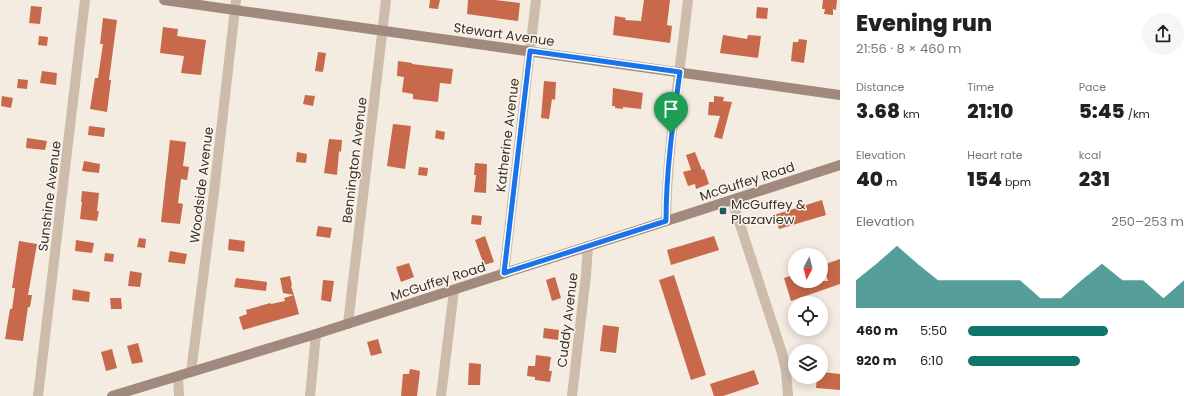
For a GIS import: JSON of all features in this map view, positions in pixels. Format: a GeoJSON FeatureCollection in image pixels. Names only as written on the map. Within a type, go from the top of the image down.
{"type":"FeatureCollection","features":[{"type":"Feature","properties":{"kind":"street","name":"Sunshine Avenue"},"geometry":{"type":"LineString","coordinates":[[38,396],[85,0]]}},
{"type":"Feature","properties":{"kind":"street","name":"Stewart Avenue"},"geometry":{"type":"LineString","coordinates":[[164,0],[235,5],[383,30],[840,95]]}},
{"type":"Feature","properties":{"kind":"street","name":"Bennington Avenue"},"geometry":{"type":"LineString","coordinates":[[348,324],[386,0]]}},
{"type":"Feature","properties":{"kind":"street","name":"Katherine Avenue"},"geometry":{"type":"LineString","coordinates":[[504,273],[536,0]]}},
{"type":"Feature","properties":{"kind":"street"},"geometry":{"type":"LineString","coordinates":[[666,221],[666,194],[671,133],[688,0]]}},
{"type":"Feature","properties":{"kind":"street","name":"Woodside Avenue"},"geometry":{"type":"LineString","coordinates":[[191,372],[214,192],[235,5]]}},
{"type":"Feature","properties":{"kind":"street","name":"McGuffey Road"},"geometry":{"type":"LineString","coordinates":[[112,396],[348,324],[840,164]]}},
{"type":"Feature","properties":{"kind":"street"},"geometry":{"type":"LineString","coordinates":[[732,200],[782,353],[786,371],[788,396]]}},
{"type":"Feature","properties":{"kind":"street","name":"Cuddy Avenue"},"geometry":{"type":"LineString","coordinates":[[572,396],[588,246]]}},
{"type":"Feature","properties":{"kind":"street"},"geometry":{"type":"LineString","coordinates":[[441,396],[454,290]]}},
{"type":"Feature","properties":{"kind":"street"},"geometry":{"type":"LineString","coordinates":[[310,396],[316,334]]}},
{"type":"Feature","properties":{"kind":"street"},"geometry":{"type":"LineString","coordinates":[[178,377],[179,396]]}},
{"type":"Feature","properties":{"kind":"building"},"geometry":{"type":"Polygon","coordinates":[[[430,0],[440,0],[438,9],[429,8],[430,0]]]}},
{"type":"Feature","properties":{"kind":"building"},"geometry":{"type":"Polygon","coordinates":[[[468,0],[495,0],[520,3],[518,21],[467,14],[468,0]]]}},
{"type":"Feature","properties":{"kind":"building"},"geometry":{"type":"Polygon","coordinates":[[[644,0],[670,0],[667,25],[672,26],[670,43],[613,35],[615,16],[626,18],[625,20],[641,21],[644,0]]]}},
{"type":"Feature","properties":{"kind":"building"},"geometry":{"type":"Polygon","coordinates":[[[823,0],[837,0],[836,10],[833,9],[833,15],[824,14],[825,9],[822,9],[823,0]]]}},
{"type":"Feature","properties":{"kind":"building"},"geometry":{"type":"Polygon","coordinates":[[[31,6],[42,7],[40,24],[29,23],[31,6]]]}},
{"type":"Feature","properties":{"kind":"building"},"geometry":{"type":"Polygon","coordinates":[[[757,7],[768,8],[767,19],[756,18],[757,7]]]}},
{"type":"Feature","properties":{"kind":"building"},"geometry":{"type":"Polygon","coordinates":[[[103,18],[117,20],[109,80],[111,80],[107,112],[90,109],[95,78],[98,78],[103,44],[100,44],[103,18]]]}},
{"type":"Feature","properties":{"kind":"building"},"geometry":{"type":"Polygon","coordinates":[[[163,27],[178,29],[177,36],[206,40],[201,75],[181,73],[184,56],[160,53],[163,27]]]}},
{"type":"Feature","properties":{"kind":"building"},"geometry":{"type":"Polygon","coordinates":[[[723,35],[747,39],[748,35],[761,36],[758,58],[720,53],[723,35]]]}},
{"type":"Feature","properties":{"kind":"building"},"geometry":{"type":"Polygon","coordinates":[[[39,36],[48,37],[47,46],[38,45],[39,36]]]}},
{"type":"Feature","properties":{"kind":"building"},"geometry":{"type":"Polygon","coordinates":[[[799,39],[807,40],[804,63],[791,61],[793,42],[798,42],[799,39]]]}},
{"type":"Feature","properties":{"kind":"building"},"geometry":{"type":"Polygon","coordinates":[[[318,52],[326,53],[323,72],[315,71],[318,52]]]}},
{"type":"Feature","properties":{"kind":"building"},"geometry":{"type":"Polygon","coordinates":[[[398,61],[453,69],[451,84],[440,83],[438,102],[413,99],[413,94],[402,92],[404,77],[397,76],[398,61]]]}},
{"type":"Feature","properties":{"kind":"building"},"geometry":{"type":"Polygon","coordinates":[[[42,71],[57,73],[56,85],[40,83],[42,71]]]}},
{"type":"Feature","properties":{"kind":"building"},"geometry":{"type":"Polygon","coordinates":[[[18,79],[28,80],[27,89],[17,88],[18,79]]]}},
{"type":"Feature","properties":{"kind":"building"},"geometry":{"type":"Polygon","coordinates":[[[544,81],[556,82],[555,100],[552,99],[549,119],[541,118],[544,81]]]}},
{"type":"Feature","properties":{"kind":"building"},"geometry":{"type":"Polygon","coordinates":[[[613,88],[643,93],[641,109],[623,107],[623,109],[612,106],[613,88]]]}},
{"type":"Feature","properties":{"kind":"building"},"geometry":{"type":"Polygon","coordinates":[[[305,95],[315,96],[313,106],[303,104],[305,95]]]}},
{"type":"Feature","properties":{"kind":"building"},"geometry":{"type":"Polygon","coordinates":[[[2,96],[13,98],[11,108],[1,106],[2,96]]]}},
{"type":"Feature","properties":{"kind":"building"},"geometry":{"type":"Polygon","coordinates":[[[714,96],[724,97],[723,101],[732,102],[722,139],[714,137],[720,116],[708,115],[709,102],[714,102],[714,96]]]}},
{"type":"Feature","properties":{"kind":"building"},"geometry":{"type":"Polygon","coordinates":[[[393,124],[411,126],[405,169],[387,166],[393,124]]]}},
{"type":"Feature","properties":{"kind":"building"},"geometry":{"type":"Polygon","coordinates":[[[89,126],[105,128],[104,137],[88,135],[89,126]]]}},
{"type":"Feature","properties":{"kind":"building"},"geometry":{"type":"Polygon","coordinates":[[[436,130],[445,132],[444,140],[435,138],[436,130]]]}},
{"type":"Feature","properties":{"kind":"building"},"geometry":{"type":"Polygon","coordinates":[[[27,138],[47,141],[45,150],[26,148],[27,138]]]}},
{"type":"Feature","properties":{"kind":"building"},"geometry":{"type":"Polygon","coordinates":[[[329,139],[342,140],[341,152],[339,151],[337,175],[324,173],[329,139]]]}},
{"type":"Feature","properties":{"kind":"building"},"geometry":{"type":"Polygon","coordinates":[[[170,140],[186,142],[183,166],[189,167],[187,180],[181,179],[178,203],[183,204],[180,224],[161,222],[170,140]]]}},
{"type":"Feature","properties":{"kind":"building"},"geometry":{"type":"Polygon","coordinates":[[[297,152],[307,154],[306,163],[296,162],[297,152]]]}},
{"type":"Feature","properties":{"kind":"building"},"geometry":{"type":"Polygon","coordinates":[[[695,152],[702,170],[704,169],[709,184],[696,189],[695,184],[688,186],[683,172],[691,170],[686,155],[695,152]]]}},
{"type":"Feature","properties":{"kind":"building"},"geometry":{"type":"Polygon","coordinates":[[[84,161],[100,164],[99,173],[82,171],[84,161]]]}},
{"type":"Feature","properties":{"kind":"building"},"geometry":{"type":"Polygon","coordinates":[[[475,163],[487,164],[486,193],[474,192],[476,175],[474,175],[475,163]]]}},
{"type":"Feature","properties":{"kind":"building"},"geometry":{"type":"Polygon","coordinates":[[[419,167],[428,168],[427,176],[418,175],[419,167]]]}},
{"type":"Feature","properties":{"kind":"building"},"geometry":{"type":"Polygon","coordinates":[[[82,191],[99,193],[97,211],[99,211],[97,221],[80,219],[82,191]]]}},
{"type":"Feature","properties":{"kind":"building"},"geometry":{"type":"Polygon","coordinates":[[[822,200],[826,215],[779,229],[774,215],[822,200]]]}},
{"type":"Feature","properties":{"kind":"building"},"geometry":{"type":"Polygon","coordinates":[[[472,215],[482,216],[481,225],[471,224],[472,215]]]}},
{"type":"Feature","properties":{"kind":"building"},"geometry":{"type":"Polygon","coordinates":[[[318,226],[332,228],[330,238],[316,236],[318,226]]]}},
{"type":"Feature","properties":{"kind":"building"},"geometry":{"type":"Polygon","coordinates":[[[485,236],[494,262],[484,265],[475,240],[485,236]]]}},
{"type":"Feature","properties":{"kind":"building"},"geometry":{"type":"Polygon","coordinates":[[[714,236],[719,250],[671,265],[667,250],[714,236]]]}},
{"type":"Feature","properties":{"kind":"building"},"geometry":{"type":"Polygon","coordinates":[[[139,238],[146,239],[145,248],[137,247],[139,238]]]}},
{"type":"Feature","properties":{"kind":"building"},"geometry":{"type":"Polygon","coordinates":[[[229,239],[245,241],[244,252],[228,250],[229,239]]]}},
{"type":"Feature","properties":{"kind":"building"},"geometry":{"type":"Polygon","coordinates":[[[76,240],[94,243],[92,253],[75,251],[76,240]]]}},
{"type":"Feature","properties":{"kind":"building"},"geometry":{"type":"Polygon","coordinates":[[[19,241],[37,244],[28,295],[32,295],[30,307],[28,307],[23,341],[5,339],[15,288],[12,288],[19,241]]]}},
{"type":"Feature","properties":{"kind":"building"},"geometry":{"type":"Polygon","coordinates":[[[170,251],[187,254],[185,264],[168,262],[170,251]]]}},
{"type":"Feature","properties":{"kind":"building"},"geometry":{"type":"Polygon","coordinates":[[[105,253],[114,254],[113,262],[104,261],[105,253]]]}},
{"type":"Feature","properties":{"kind":"building"},"geometry":{"type":"Polygon","coordinates":[[[840,259],[840,284],[805,296],[789,296],[784,278],[788,277],[788,288],[828,288],[828,263],[840,259]]]}},
{"type":"Feature","properties":{"kind":"building"},"geometry":{"type":"Polygon","coordinates":[[[409,263],[414,277],[401,282],[396,267],[409,263]]]}},
{"type":"Feature","properties":{"kind":"building"},"geometry":{"type":"Polygon","coordinates":[[[130,271],[142,273],[140,287],[128,286],[130,271]]]}},
{"type":"Feature","properties":{"kind":"building"},"geometry":{"type":"Polygon","coordinates":[[[674,275],[706,375],[691,380],[659,280],[674,275]]]}},
{"type":"Feature","properties":{"kind":"building"},"geometry":{"type":"Polygon","coordinates":[[[290,276],[294,295],[283,293],[280,278],[290,276]]]}},
{"type":"Feature","properties":{"kind":"building"},"geometry":{"type":"Polygon","coordinates":[[[555,277],[561,298],[552,301],[546,280],[555,277]]]}},
{"type":"Feature","properties":{"kind":"building"},"geometry":{"type":"Polygon","coordinates":[[[236,278],[267,282],[266,291],[234,287],[236,278]]]}},
{"type":"Feature","properties":{"kind":"building"},"geometry":{"type":"Polygon","coordinates":[[[323,280],[334,281],[331,302],[321,300],[323,280]]]}},
{"type":"Feature","properties":{"kind":"building"},"geometry":{"type":"Polygon","coordinates":[[[73,289],[90,292],[89,302],[72,300],[73,289]]]}},
{"type":"Feature","properties":{"kind":"building"},"geometry":{"type":"Polygon","coordinates":[[[294,295],[299,314],[243,330],[239,317],[247,314],[246,310],[270,303],[285,301],[284,298],[294,295]]]}},
{"type":"Feature","properties":{"kind":"building"},"geometry":{"type":"Polygon","coordinates":[[[110,298],[121,298],[122,309],[111,309],[110,298]]]}},
{"type":"Feature","properties":{"kind":"building"},"geometry":{"type":"Polygon","coordinates":[[[603,325],[619,327],[616,353],[600,351],[603,325]]]}},
{"type":"Feature","properties":{"kind":"building"},"geometry":{"type":"Polygon","coordinates":[[[544,328],[559,330],[558,340],[543,338],[544,328]]]}},
{"type":"Feature","properties":{"kind":"building"},"geometry":{"type":"Polygon","coordinates":[[[378,339],[382,353],[371,356],[367,342],[378,339]]]}},
{"type":"Feature","properties":{"kind":"building"},"geometry":{"type":"Polygon","coordinates":[[[138,343],[143,362],[132,364],[127,346],[138,343]]]}},
{"type":"Feature","properties":{"kind":"building"},"geometry":{"type":"Polygon","coordinates":[[[112,349],[117,368],[106,371],[101,352],[112,349]]]}},
{"type":"Feature","properties":{"kind":"building"},"geometry":{"type":"Polygon","coordinates":[[[536,355],[551,357],[549,371],[552,371],[550,382],[535,380],[535,377],[527,376],[528,366],[535,366],[536,355]]]}},
{"type":"Feature","properties":{"kind":"building"},"geometry":{"type":"Polygon","coordinates":[[[469,363],[481,364],[480,385],[468,385],[469,363]]]}},
{"type":"Feature","properties":{"kind":"building"},"geometry":{"type":"Polygon","coordinates":[[[410,369],[420,371],[417,396],[401,396],[403,374],[409,374],[410,369]]]}},
{"type":"Feature","properties":{"kind":"building"},"geometry":{"type":"Polygon","coordinates":[[[754,370],[759,384],[723,396],[714,396],[710,384],[754,370]]]}},
{"type":"Feature","properties":{"kind":"building"},"geometry":{"type":"Polygon","coordinates":[[[828,373],[840,374],[840,390],[816,388],[816,384],[828,384],[828,373]]]}},
{"type":"Feature","properties":{"kind":"place","name":"McGuffey & Plazaview"},"geometry":{"type":"Point","coordinates":[723,211]}},
{"type":"Feature","properties":{"kind":"route"},"geometry":{"type":"LineString","coordinates":[[530,51],[680,72],[671,133],[666,194],[666,221],[504,273],[530,51]]}}]}
